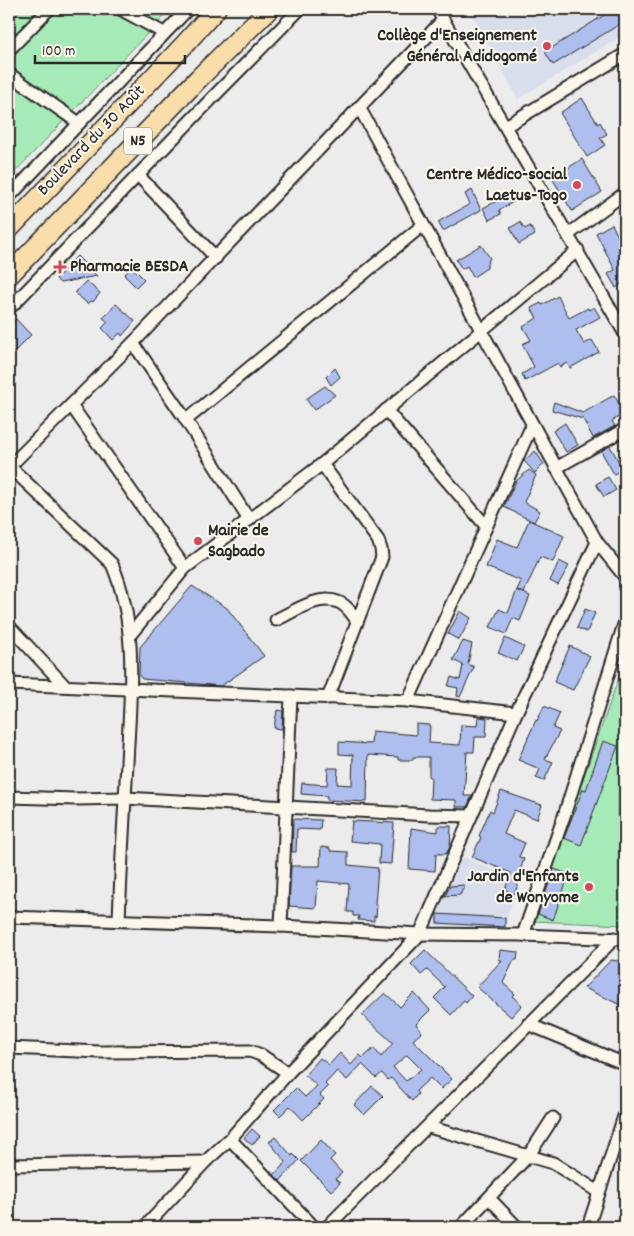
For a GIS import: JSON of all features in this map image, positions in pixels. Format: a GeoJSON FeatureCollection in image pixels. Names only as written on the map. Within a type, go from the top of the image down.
{"type":"FeatureCollection","features":[{"type":"Feature","properties":{"kind":"highway","name":"Boulevard du 30 Août"},"geometry":{"type":"LineString","coordinates":[[9,229],[216,9]]}},
{"type":"Feature","properties":{"kind":"highway","name":"Boulevard du 30 Août"},"geometry":{"type":"LineString","coordinates":[[9,275],[269,9]]}},
{"type":"Feature","properties":{"kind":"street"},"geometry":{"type":"LineString","coordinates":[[9,50],[49,9]]}},
{"type":"Feature","properties":{"kind":"street"},"geometry":{"type":"LineString","coordinates":[[120,9],[164,34]]}},
{"type":"Feature","properties":{"kind":"street"},"geometry":{"type":"LineString","coordinates":[[9,197],[188,9]]}},
{"type":"Feature","properties":{"kind":"street"},"geometry":{"type":"LineString","coordinates":[[9,310],[300,9]]}},
{"type":"Feature","properties":{"kind":"street"},"geometry":{"type":"LineString","coordinates":[[437,9],[569,234],[625,334]]}},
{"type":"Feature","properties":{"kind":"street"},"geometry":{"type":"LineString","coordinates":[[119,920],[131,688],[130,635],[119,581],[112,564],[9,467],[133,344],[443,20]]}},
{"type":"Feature","properties":{"kind":"street"},"geometry":{"type":"LineString","coordinates":[[506,126],[625,54]]}},
{"type":"Feature","properties":{"kind":"street"},"geometry":{"type":"LineString","coordinates":[[9,74],[78,124]]}},
{"type":"Feature","properties":{"kind":"street"},"geometry":{"type":"LineString","coordinates":[[359,107],[597,542],[625,577]]}},
{"type":"Feature","properties":{"kind":"street"},"geometry":{"type":"LineString","coordinates":[[138,175],[216,258]]}},
{"type":"Feature","properties":{"kind":"street"},"geometry":{"type":"LineString","coordinates":[[569,234],[622,199]]}},
{"type":"Feature","properties":{"kind":"street"},"geometry":{"type":"LineString","coordinates":[[186,420],[423,226]]}},
{"type":"Feature","properties":{"kind":"street"},"geometry":{"type":"LineString","coordinates":[[130,635],[185,568],[322,464],[578,250]]}},
{"type":"Feature","properties":{"kind":"street"},"geometry":{"type":"LineString","coordinates":[[133,344],[186,420],[249,520]]}},
{"type":"Feature","properties":{"kind":"street"},"geometry":{"type":"LineString","coordinates":[[71,405],[185,568]]}},
{"type":"Feature","properties":{"kind":"street"},"geometry":{"type":"LineString","coordinates":[[386,410],[486,526]]}},
{"type":"Feature","properties":{"kind":"street"},"geometry":{"type":"LineString","coordinates":[[408,701],[532,426]]}},
{"type":"Feature","properties":{"kind":"street"},"geometry":{"type":"LineString","coordinates":[[556,468],[625,429]]}},
{"type":"Feature","properties":{"kind":"street"},"geometry":{"type":"LineString","coordinates":[[322,464],[382,548],[382,558],[328,698]]}},
{"type":"Feature","properties":{"kind":"street"},"geometry":{"type":"LineString","coordinates":[[145,1227],[205,1162],[230,1139],[288,1073],[420,934],[516,713],[597,542]]}},
{"type":"Feature","properties":{"kind":"street"},"geometry":{"type":"LineString","coordinates":[[276,620],[310,602],[328,601],[338,602],[347,608],[357,621]]}},
{"type":"Feature","properties":{"kind":"street"},"geometry":{"type":"LineString","coordinates":[[523,935],[564,816],[625,621]]}},
{"type":"Feature","properties":{"kind":"street"},"geometry":{"type":"LineString","coordinates":[[9,626],[65,686]]}},
{"type":"Feature","properties":{"kind":"street"},"geometry":{"type":"LineString","coordinates":[[9,684],[408,701],[516,713]]}},
{"type":"Feature","properties":{"kind":"street"},"geometry":{"type":"LineString","coordinates":[[281,926],[291,696]]}},
{"type":"Feature","properties":{"kind":"street"},"geometry":{"type":"LineString","coordinates":[[9,798],[125,798],[471,816]]}},
{"type":"Feature","properties":{"kind":"street"},"geometry":{"type":"LineString","coordinates":[[9,917],[281,926],[420,934],[523,935],[620,939]]}},
{"type":"Feature","properties":{"kind":"street"},"geometry":{"type":"LineString","coordinates":[[327,1227],[429,1127],[528,1024],[620,939]]}},
{"type":"Feature","properties":{"kind":"street"},"geometry":{"type":"LineString","coordinates":[[528,1024],[625,1064]]}},
{"type":"Feature","properties":{"kind":"street"},"geometry":{"type":"LineString","coordinates":[[9,1048],[100,1052],[250,1051],[261,1055],[288,1073]]}},
{"type":"Feature","properties":{"kind":"street"},"geometry":{"type":"LineString","coordinates":[[588,1227],[625,1113]]}},
{"type":"Feature","properties":{"kind":"street"},"geometry":{"type":"LineString","coordinates":[[461,1227],[529,1155],[553,1118]]}},
{"type":"Feature","properties":{"kind":"street"},"geometry":{"type":"LineString","coordinates":[[429,1127],[553,1163],[597,1191],[598,1196]]}},
{"type":"Feature","properties":{"kind":"street"},"geometry":{"type":"LineString","coordinates":[[230,1139],[314,1227]]}},
{"type":"Feature","properties":{"kind":"street"},"geometry":{"type":"LineString","coordinates":[[9,1165],[205,1162]]}},
{"type":"Feature","properties":{"kind":"street"},"geometry":{"type":"LineString","coordinates":[[489,1198],[517,1227]]}},
{"type":"Feature","properties":{"kind":"shaded area","name":"Collège d'Enseignement Général Adidogomé"},"geometry":{"type":"Polygon","coordinates":[[[469,9],[625,9],[625,34],[518,99],[469,9]]]}},
{"type":"Feature","properties":{"kind":"shaded area"},"geometry":{"type":"Polygon","coordinates":[[[463,857],[520,882],[505,928],[435,925],[435,919],[463,857]]]}},
{"type":"Feature","properties":{"kind":"green space"},"geometry":{"type":"Polygon","coordinates":[[[18,9],[171,9],[9,178],[9,17],[18,9]]]}},
{"type":"Feature","properties":{"kind":"green space"},"geometry":{"type":"Polygon","coordinates":[[[625,660],[625,925],[533,921],[625,660]]]}},
{"type":"Feature","properties":{"kind":"building"},"geometry":{"type":"Polygon","coordinates":[[[614,9],[625,9],[625,21],[553,65],[545,52],[614,9]]]}},
{"type":"Feature","properties":{"kind":"building"},"geometry":{"type":"Polygon","coordinates":[[[582,98],[598,124],[600,122],[607,134],[600,138],[605,145],[587,157],[560,113],[582,98]]]}},
{"type":"Feature","properties":{"kind":"building","name":"Centre Médico-social Laetus-Togo"},"geometry":{"type":"Polygon","coordinates":[[[582,159],[602,192],[572,211],[552,178],[582,159]]]}},
{"type":"Feature","properties":{"kind":"building"},"geometry":{"type":"Polygon","coordinates":[[[472,190],[481,210],[443,231],[438,222],[470,204],[465,194],[472,190]]]}},
{"type":"Feature","properties":{"kind":"building"},"geometry":{"type":"Polygon","coordinates":[[[513,193],[517,200],[499,210],[501,214],[489,220],[483,208],[513,193]]]}},
{"type":"Feature","properties":{"kind":"building"},"geometry":{"type":"Polygon","coordinates":[[[520,222],[525,229],[530,226],[535,235],[519,244],[510,228],[520,222]]]}},
{"type":"Feature","properties":{"kind":"building"},"geometry":{"type":"Polygon","coordinates":[[[612,224],[625,251],[625,281],[616,288],[608,274],[615,270],[596,233],[612,224]]]}},
{"type":"Feature","properties":{"kind":"building"},"geometry":{"type":"Polygon","coordinates":[[[481,245],[490,258],[487,268],[473,277],[467,266],[462,269],[456,260],[481,245]]]}},
{"type":"Feature","properties":{"kind":"building"},"geometry":{"type":"Polygon","coordinates":[[[77,256],[97,276],[60,283],[56,279],[77,256]]]}},
{"type":"Feature","properties":{"kind":"building"},"geometry":{"type":"Polygon","coordinates":[[[132,267],[144,279],[136,287],[124,275],[132,267]]]}},
{"type":"Feature","properties":{"kind":"building"},"geometry":{"type":"Polygon","coordinates":[[[86,281],[100,293],[93,302],[91,301],[88,304],[75,293],[86,281]]]}},
{"type":"Feature","properties":{"kind":"building"},"geometry":{"type":"Polygon","coordinates":[[[558,296],[569,318],[588,308],[589,310],[594,307],[600,317],[576,330],[584,344],[592,340],[599,352],[570,368],[567,363],[560,367],[558,363],[525,381],[522,374],[534,367],[522,344],[531,340],[523,327],[537,318],[531,308],[541,303],[542,305],[558,296]]]}},
{"type":"Feature","properties":{"kind":"building"},"geometry":{"type":"Polygon","coordinates":[[[116,304],[135,321],[122,336],[120,333],[113,340],[102,328],[108,322],[103,318],[116,304]]]}},
{"type":"Feature","properties":{"kind":"building"},"geometry":{"type":"Polygon","coordinates":[[[16,319],[31,335],[9,357],[9,326],[16,319]]]}},
{"type":"Feature","properties":{"kind":"building"},"geometry":{"type":"Polygon","coordinates":[[[335,368],[340,377],[331,385],[326,377],[335,368]]]}},
{"type":"Feature","properties":{"kind":"building"},"geometry":{"type":"Polygon","coordinates":[[[325,386],[335,395],[314,410],[306,399],[325,386]]]}},
{"type":"Feature","properties":{"kind":"building"},"geometry":{"type":"Polygon","coordinates":[[[614,395],[621,407],[625,404],[625,413],[612,421],[615,426],[593,438],[583,419],[552,410],[554,402],[583,413],[614,395]]]}},
{"type":"Feature","properties":{"kind":"building"},"geometry":{"type":"Polygon","coordinates":[[[565,423],[578,445],[566,452],[553,431],[565,423]]]}},
{"type":"Feature","properties":{"kind":"building"},"geometry":{"type":"Polygon","coordinates":[[[610,446],[623,469],[614,474],[601,451],[610,446]]]}},
{"type":"Feature","properties":{"kind":"building"},"geometry":{"type":"Polygon","coordinates":[[[535,451],[544,464],[535,473],[524,461],[535,451]]]}},
{"type":"Feature","properties":{"kind":"building"},"geometry":{"type":"Polygon","coordinates":[[[529,470],[536,475],[524,502],[540,511],[534,522],[504,507],[516,481],[529,470]]]}},
{"type":"Feature","properties":{"kind":"building"},"geometry":{"type":"Polygon","coordinates":[[[608,477],[616,490],[604,497],[596,484],[608,477]]]}},
{"type":"Feature","properties":{"kind":"building"},"geometry":{"type":"Polygon","coordinates":[[[529,520],[564,536],[553,562],[540,557],[524,593],[517,590],[521,581],[486,567],[497,539],[517,547],[529,520]]]}},
{"type":"Feature","properties":{"kind":"building"},"geometry":{"type":"Polygon","coordinates":[[[559,561],[569,566],[558,585],[550,581],[559,561]]]}},
{"type":"Feature","properties":{"kind":"building"},"geometry":{"type":"Polygon","coordinates":[[[192,586],[227,608],[264,656],[221,686],[142,679],[139,675],[140,647],[192,586]]]}},
{"type":"Feature","properties":{"kind":"building"},"geometry":{"type":"Polygon","coordinates":[[[517,590],[530,596],[520,621],[513,618],[506,634],[490,627],[499,609],[508,613],[517,590]]]}},
{"type":"Feature","properties":{"kind":"building"},"geometry":{"type":"Polygon","coordinates":[[[585,609],[595,613],[587,632],[577,628],[585,609]]]}},
{"type":"Feature","properties":{"kind":"building"},"geometry":{"type":"Polygon","coordinates":[[[460,611],[471,618],[459,640],[448,634],[460,611]]]}},
{"type":"Feature","properties":{"kind":"building"},"geometry":{"type":"Polygon","coordinates":[[[505,638],[524,647],[517,661],[498,653],[505,638]]]}},
{"type":"Feature","properties":{"kind":"building"},"geometry":{"type":"Polygon","coordinates":[[[463,641],[472,644],[468,664],[474,667],[460,697],[457,696],[458,688],[448,686],[451,677],[460,680],[463,665],[453,660],[463,641]]]}},
{"type":"Feature","properties":{"kind":"building"},"geometry":{"type":"Polygon","coordinates":[[[570,646],[590,656],[573,690],[554,682],[570,646]]]}},
{"type":"Feature","properties":{"kind":"building"},"geometry":{"type":"Polygon","coordinates":[[[544,706],[560,713],[553,728],[560,731],[545,759],[553,762],[544,781],[536,778],[540,769],[518,760],[544,706]]]}},
{"type":"Feature","properties":{"kind":"building"},"geometry":{"type":"Polygon","coordinates":[[[277,710],[283,711],[282,729],[274,728],[277,710]]]}},
{"type":"Feature","properties":{"kind":"building"},"geometry":{"type":"Polygon","coordinates":[[[478,717],[487,718],[486,737],[475,737],[474,752],[467,752],[464,796],[472,796],[467,807],[456,807],[456,800],[430,799],[431,777],[429,777],[429,757],[413,757],[413,760],[398,760],[398,757],[368,755],[367,802],[327,800],[327,796],[301,794],[302,783],[327,785],[328,768],[338,768],[337,784],[352,785],[353,755],[339,754],[339,742],[371,744],[372,731],[416,735],[416,724],[430,725],[429,743],[460,745],[461,725],[477,726],[478,717]]]}},
{"type":"Feature","properties":{"kind":"building"},"geometry":{"type":"Polygon","coordinates":[[[603,741],[618,746],[581,845],[564,838],[583,789],[586,790],[603,741]]]}},
{"type":"Feature","properties":{"kind":"building"},"geometry":{"type":"Polygon","coordinates":[[[501,791],[542,805],[537,819],[514,810],[504,834],[525,843],[519,857],[524,859],[516,883],[518,884],[515,894],[505,890],[511,873],[472,857],[490,810],[493,812],[501,791]]]}},
{"type":"Feature","properties":{"kind":"building"},"geometry":{"type":"Polygon","coordinates":[[[293,819],[321,820],[320,830],[297,829],[296,852],[292,852],[293,819]]]}},
{"type":"Feature","properties":{"kind":"building"},"geometry":{"type":"Polygon","coordinates":[[[352,821],[394,823],[391,864],[379,863],[380,844],[350,841],[352,821]]]}},
{"type":"Feature","properties":{"kind":"building"},"geometry":{"type":"Polygon","coordinates":[[[438,826],[451,826],[450,847],[446,854],[436,854],[435,871],[409,869],[411,828],[438,832],[438,826]]]}},
{"type":"Feature","properties":{"kind":"building"},"geometry":{"type":"Polygon","coordinates":[[[321,847],[330,848],[330,851],[348,852],[348,865],[378,868],[375,905],[377,905],[374,921],[358,920],[359,916],[353,916],[353,912],[347,912],[349,884],[318,881],[316,908],[289,906],[291,866],[320,866],[321,847]]]}},
{"type":"Feature","properties":{"kind":"building"},"geometry":{"type":"Polygon","coordinates":[[[554,869],[569,874],[553,920],[538,914],[554,869]]]}},
{"type":"Feature","properties":{"kind":"building"},"geometry":{"type":"Polygon","coordinates":[[[465,885],[460,895],[445,896],[450,886],[465,885]]]}},
{"type":"Feature","properties":{"kind":"building"},"geometry":{"type":"Polygon","coordinates":[[[437,914],[505,918],[505,927],[437,923],[437,914]]]}},
{"type":"Feature","properties":{"kind":"building"},"geometry":{"type":"Polygon","coordinates":[[[425,950],[472,996],[466,1003],[464,1001],[451,1015],[434,998],[445,987],[427,970],[421,975],[411,964],[425,950]]]}},
{"type":"Feature","properties":{"kind":"building"},"geometry":{"type":"Polygon","coordinates":[[[500,950],[518,952],[517,960],[514,960],[503,983],[515,994],[512,996],[522,1005],[511,1017],[477,987],[502,960],[499,960],[500,950]]]}},
{"type":"Feature","properties":{"kind":"building"},"geometry":{"type":"Polygon","coordinates":[[[611,960],[625,962],[625,1007],[584,988],[611,960]]]}},
{"type":"Feature","properties":{"kind":"building"},"geometry":{"type":"Polygon","coordinates":[[[385,993],[400,1007],[414,993],[430,1010],[416,1024],[422,1032],[413,1040],[452,1079],[441,1089],[430,1078],[416,1091],[418,1094],[412,1101],[391,1078],[388,1080],[382,1073],[376,1078],[362,1064],[347,1080],[337,1071],[325,1084],[328,1087],[320,1095],[324,1099],[303,1120],[290,1106],[280,1116],[274,1110],[296,1088],[305,1097],[317,1086],[305,1075],[320,1058],[329,1065],[340,1053],[351,1065],[360,1055],[363,1058],[374,1048],[381,1057],[393,1043],[362,1015],[385,993]],[[407,1055],[393,1067],[406,1081],[421,1069],[407,1055]]]}},
{"type":"Feature","properties":{"kind":"building"},"geometry":{"type":"Polygon","coordinates":[[[372,1086],[383,1096],[364,1115],[354,1105],[372,1086]]]}},
{"type":"Feature","properties":{"kind":"building"},"geometry":{"type":"Polygon","coordinates":[[[252,1129],[260,1136],[252,1145],[244,1138],[252,1129]]]}},
{"type":"Feature","properties":{"kind":"building"},"geometry":{"type":"Polygon","coordinates":[[[275,1137],[292,1156],[293,1154],[299,1160],[280,1181],[274,1175],[286,1162],[269,1142],[275,1137]]]}},
{"type":"Feature","properties":{"kind":"building"},"geometry":{"type":"Polygon","coordinates":[[[321,1140],[335,1155],[330,1160],[342,1173],[335,1179],[340,1183],[331,1191],[301,1161],[321,1140]]]}},
{"type":"Feature","properties":{"kind":"place","name":"Collège d'Enseignement Général Adidogomé"},"geometry":{"type":"Point","coordinates":[547,46]}},
{"type":"Feature","properties":{"kind":"place","name":"Centre Médico-social Laetus-Togo"},"geometry":{"type":"Point","coordinates":[577,185]}},
{"type":"Feature","properties":{"kind":"place","name":"Pharmacie BESDA"},"geometry":{"type":"Point","coordinates":[60,267]}},
{"type":"Feature","properties":{"kind":"place","name":"Mairie de Sagbado"},"geometry":{"type":"Point","coordinates":[198,541]}},
{"type":"Feature","properties":{"kind":"place","name":"Jardin d'Enfants de Wonyome"},"geometry":{"type":"Point","coordinates":[589,887]}}]}
